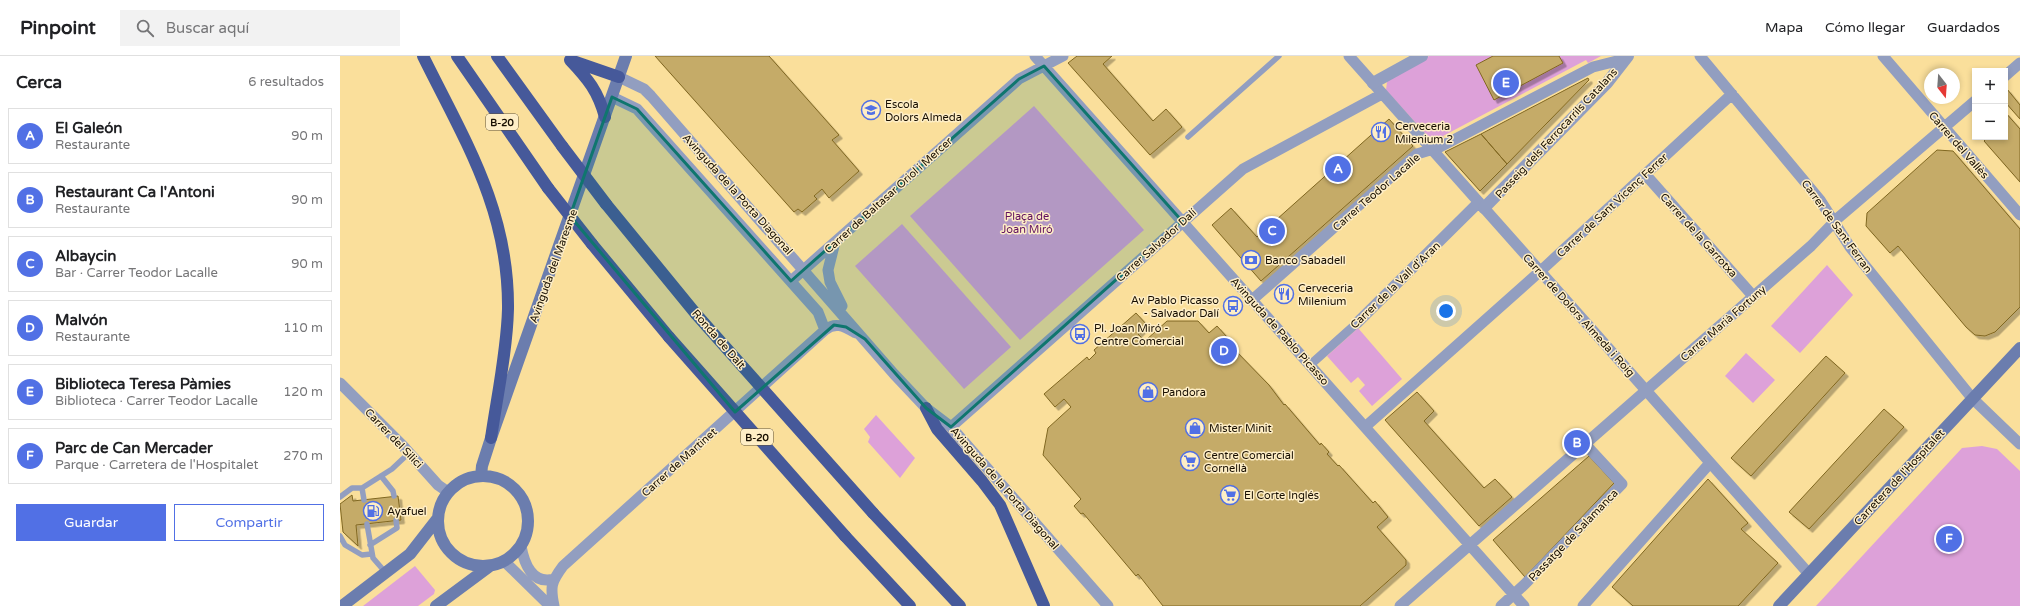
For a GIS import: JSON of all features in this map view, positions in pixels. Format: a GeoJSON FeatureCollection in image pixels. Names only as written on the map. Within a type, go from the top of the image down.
{"type":"FeatureCollection","features":[{"type":"Feature","properties":{"kind":"highway"},"geometry":{"type":"LineString","coordinates":[[423,56],[486,185],[496,215],[505,251],[508,293],[507,325],[491,438]]}},
{"type":"Feature","properties":{"kind":"highway","name":"B-20"},"geometry":{"type":"LineString","coordinates":[[457,56],[548,188],[592,244],[669,337],[845,536],[910,606]]}},
{"type":"Feature","properties":{"kind":"highway","name":"Ronda de Dalt"},"geometry":{"type":"LineString","coordinates":[[498,56],[562,146],[606,204],[696,314],[873,513],[960,606]]}},
{"type":"Feature","properties":{"kind":"highway"},"geometry":{"type":"LineString","coordinates":[[568,58],[619,77]]}},
{"type":"Feature","properties":{"kind":"highway"},"geometry":{"type":"LineString","coordinates":[[568,58],[593,86],[601,102],[605,117]]}},
{"type":"Feature","properties":{"kind":"highway"},"geometry":{"type":"LineString","coordinates":[[926,408],[937,430],[982,481],[1000,506],[1044,606]]}},
{"type":"Feature","properties":{"kind":"main road","name":"Avinguda del Maresme"},"geometry":{"type":"LineString","coordinates":[[481,476],[482,466],[491,438],[626,56]]}},
{"type":"Feature","properties":{"kind":"main road","name":"Carretera de l'Hospitalet"},"geometry":{"type":"LineString","coordinates":[[1779,606],[2020,348]]}},
{"type":"Feature","properties":{"kind":"main road"},"geometry":{"type":"LineString","coordinates":[[436,606],[490,566],[504,561],[514,555],[521,546],[529,526],[528,512],[523,498],[508,483],[495,477],[481,476],[466,479],[448,492],[441,504],[438,518],[439,529],[442,540],[453,554],[462,561],[473,565],[490,566]]}},
{"type":"Feature","properties":{"kind":"main road"},"geometry":{"type":"LineString","coordinates":[[342,606],[410,554],[438,518]]}},
{"type":"Feature","properties":{"kind":"street","name":"Avinguda de Pablo Picasso"},"geometry":{"type":"LineString","coordinates":[[1035,56],[1524,606]]}},
{"type":"Feature","properties":{"kind":"street","name":"Carrer de Baltasar Oriol i Mercer"},"geometry":{"type":"LineString","coordinates":[[791,281],[1019,79],[1063,56]]}},
{"type":"Feature","properties":{"kind":"street","name":"Carrer de Dolors Almeda i Roig"},"geometry":{"type":"LineString","coordinates":[[1349,56],[1809,574]]}},
{"type":"Feature","properties":{"kind":"street"},"geometry":{"type":"LineString","coordinates":[[1373,83],[1422,56]]}},
{"type":"Feature","properties":{"kind":"street","name":"Carrer de Sant Ferran"},"geometry":{"type":"LineString","coordinates":[[1700,56],[1820,200],[1850,247],[1972,398],[2020,444]]}},
{"type":"Feature","properties":{"kind":"street","name":"Carrer del Vallès"},"geometry":{"type":"LineString","coordinates":[[1883,56],[2020,215]]}},
{"type":"Feature","properties":{"kind":"street","name":"Carrer Teodor Lacalle"},"geometry":{"type":"LineString","coordinates":[[1252,300],[1417,154],[1440,147],[1593,67],[1626,57]]}},
{"type":"Feature","properties":{"kind":"street","name":"Passeig dels Ferrocarrils Catalans"},"geometry":{"type":"LineString","coordinates":[[1482,205],[1606,83],[1626,57]]}},
{"type":"Feature","properties":{"kind":"street"},"geometry":{"type":"LineString","coordinates":[[2008,73],[2020,63]]}},
{"type":"Feature","properties":{"kind":"street","name":"Avinguda de la Porta Diagonal"},"geometry":{"type":"LineString","coordinates":[[619,77],[644,88],[926,408],[951,427],[1108,606]]}},
{"type":"Feature","properties":{"kind":"street","name":"Carrer Salvador Dalí"},"geometry":{"type":"LineString","coordinates":[[951,427],[1182,221],[1243,169],[1382,94]]}},
{"type":"Feature","properties":{"kind":"street","name":"Carrer de Sant Vicenç Ferrer"},"geometry":{"type":"LineString","coordinates":[[1365,428],[1540,271],[1732,94]]}},
{"type":"Feature","properties":{"kind":"street","name":"Avinguda de la Porta Diagonal"},"geometry":{"type":"LineString","coordinates":[[612,97],[637,109],[818,312],[825,330],[834,325],[840,325],[865,339]]}},
{"type":"Feature","properties":{"kind":"street","name":"Carrer Marià Fortuny"},"geometry":{"type":"LineString","coordinates":[[1400,606],[1972,104]]}},
{"type":"Feature","properties":{"kind":"street","name":"Carrer de la Garrotxa"},"geometry":{"type":"LineString","coordinates":[[1645,174],[1753,296]]}},
{"type":"Feature","properties":{"kind":"street","name":"Carrer de la Vall d'Aran"},"geometry":{"type":"LineString","coordinates":[[1310,365],[1357,323],[1482,205]]}},
{"type":"Feature","properties":{"kind":"street","name":"Avinguda de la Porta Diagonal"},"geometry":{"type":"LineString","coordinates":[[836,242],[828,264],[828,275],[849,321]]}},
{"type":"Feature","properties":{"kind":"street","name":"Carrer de Martinet"},"geometry":{"type":"LineString","coordinates":[[554,579],[563,566],[825,330]]}},
{"type":"Feature","properties":{"kind":"street","name":"Carrer del Silici"},"geometry":{"type":"LineString","coordinates":[[340,383],[410,453],[438,485],[448,492]]}},
{"type":"Feature","properties":{"kind":"street","name":"Passatge de Salamanca"},"geometry":{"type":"LineString","coordinates":[[1501,606],[1622,484],[1585,444]]}},
{"type":"Feature","properties":{"kind":"street"},"geometry":{"type":"LineString","coordinates":[[1583,606],[1710,463]]}},
{"type":"Feature","properties":{"kind":"street"},"geometry":{"type":"LineString","coordinates":[[521,546],[524,561],[537,578],[542,581],[554,579],[552,591],[554,606]]}},
{"type":"Feature","properties":{"kind":"street"},"geometry":{"type":"LineString","coordinates":[[504,561],[550,606]]}},
{"type":"Feature","properties":{"kind":"lane"},"geometry":{"type":"LineString","coordinates":[[1188,137],[1279,56]]}},
{"type":"Feature","properties":{"kind":"lane"},"geometry":{"type":"LineString","coordinates":[[340,497],[352,488],[362,488],[392,469],[410,453]]}},
{"type":"Feature","properties":{"kind":"lane"},"geometry":{"type":"LineString","coordinates":[[381,476],[393,491],[394,496]]}},
{"type":"Feature","properties":{"kind":"lane"},"geometry":{"type":"LineString","coordinates":[[362,488],[364,500]]}},
{"type":"Feature","properties":{"kind":"lane"},"geometry":{"type":"LineString","coordinates":[[370,545],[397,528],[396,520]]}},
{"type":"Feature","properties":{"kind":"lane"},"geometry":{"type":"LineString","coordinates":[[367,524],[371,554],[386,573]]}},
{"type":"Feature","properties":{"kind":"lane"},"geometry":{"type":"LineString","coordinates":[[340,536],[345,545],[362,555],[371,554]]}},
{"type":"Feature","properties":{"kind":"highlighted area"},"geometry":{"type":"Polygon","coordinates":[[[1044,66],[1182,221],[951,427],[926,408],[865,339],[846,327],[834,325],[735,412],[570,216],[612,97],[637,109],[791,281],[1019,79],[1044,66]]]}},
{"type":"Feature","properties":{"kind":"green space"},"geometry":{"type":"Polygon","coordinates":[[[1429,56],[1601,56],[1588,63],[1586,60],[1443,136],[1445,139],[1433,142],[1386,90],[1387,82],[1391,77],[1429,56]]]}},
{"type":"Feature","properties":{"kind":"green space","name":"Plaça de Joan Miró"},"geometry":{"type":"Polygon","coordinates":[[[1034,106],[1144,230],[1020,340],[910,216],[1034,106]]]}},
{"type":"Feature","properties":{"kind":"green space"},"geometry":{"type":"Polygon","coordinates":[[[902,224],[1011,347],[964,389],[855,266],[902,224]]]}},
{"type":"Feature","properties":{"kind":"green space"},"geometry":{"type":"Polygon","coordinates":[[[1827,265],[1853,295],[1800,353],[1771,326],[1827,265]]]}},
{"type":"Feature","properties":{"kind":"green space"},"geometry":{"type":"Polygon","coordinates":[[[1358,328],[1402,379],[1372,406],[1359,391],[1365,385],[1358,377],[1351,383],[1327,356],[1358,328]]]}},
{"type":"Feature","properties":{"kind":"green space"},"geometry":{"type":"Polygon","coordinates":[[[1746,353],[1775,380],[1753,403],[1725,376],[1746,353]]]}},
{"type":"Feature","properties":{"kind":"green space"},"geometry":{"type":"Polygon","coordinates":[[[876,415],[915,458],[900,478],[868,442],[870,437],[864,429],[876,415]]]}},
{"type":"Feature","properties":{"kind":"green space"},"geometry":{"type":"Polygon","coordinates":[[[1982,446],[1997,449],[2020,471],[2020,606],[1816,606],[1962,448],[1982,446]]]}},
{"type":"Feature","properties":{"kind":"green space"},"geometry":{"type":"Polygon","coordinates":[[[415,566],[435,590],[434,594],[418,606],[363,606],[415,566]]]}},
{"type":"Feature","properties":{"kind":"building"},"geometry":{"type":"Polygon","coordinates":[[[655,56],[769,56],[839,135],[832,140],[859,171],[829,198],[822,189],[814,196],[817,199],[802,212],[798,209],[794,212],[655,56]]]}},
{"type":"Feature","properties":{"kind":"building"},"geometry":{"type":"Polygon","coordinates":[[[1077,56],[1112,56],[1103,64],[1153,121],[1166,109],[1182,127],[1150,155],[1068,63],[1077,56]]]}},
{"type":"Feature","properties":{"kind":"building"},"geometry":{"type":"Polygon","coordinates":[[[1493,56],[1559,56],[1563,63],[1494,100],[1476,65],[1493,56]]]}},
{"type":"Feature","properties":{"kind":"building"},"geometry":{"type":"Polygon","coordinates":[[[1588,78],[1589,80],[1507,164],[1481,134],[1588,78]]]}},
{"type":"Feature","properties":{"kind":"building"},"geometry":{"type":"Polygon","coordinates":[[[2008,90],[2020,105],[2020,119],[2008,105],[2008,90]]]}},
{"type":"Feature","properties":{"kind":"building"},"geometry":{"type":"Polygon","coordinates":[[[2008,115],[2020,129],[2020,182],[1984,141],[2008,140],[2008,115]]]}},
{"type":"Feature","properties":{"kind":"building"},"geometry":{"type":"Polygon","coordinates":[[[1389,119],[1413,146],[1261,281],[1212,225],[1231,208],[1257,237],[1389,119]]]}},
{"type":"Feature","properties":{"kind":"building"},"geometry":{"type":"Polygon","coordinates":[[[1481,134],[1507,164],[1480,191],[1445,152],[1481,134]]]}},
{"type":"Feature","properties":{"kind":"building"},"geometry":{"type":"Polygon","coordinates":[[[1937,150],[1953,151],[2020,229],[2020,307],[1995,332],[1985,336],[1975,335],[1966,327],[1898,246],[1890,253],[1866,226],[1867,213],[1937,150]]]}},
{"type":"Feature","properties":{"kind":"building","name":"Centre Comercial Cornellà"},"geometry":{"type":"Polygon","coordinates":[[[1136,313],[1147,325],[1138,334],[1145,341],[1167,321],[1198,321],[1209,333],[1217,326],[1227,337],[1225,339],[1232,347],[1269,385],[1284,405],[1285,404],[1320,445],[1321,443],[1329,452],[1327,454],[1338,466],[1339,465],[1373,503],[1375,501],[1388,517],[1377,527],[1406,560],[1406,565],[1360,606],[1163,606],[1138,574],[1136,576],[1083,513],[1081,514],[1074,506],[1081,499],[1043,455],[1048,428],[1071,407],[1064,399],[1055,407],[1044,394],[1087,357],[1089,360],[1096,353],[1094,350],[1136,313]]]}},
{"type":"Feature","properties":{"kind":"building"},"geometry":{"type":"Polygon","coordinates":[[[1826,356],[1845,373],[1751,476],[1731,458],[1826,356]]]}},
{"type":"Feature","properties":{"kind":"building"},"geometry":{"type":"Polygon","coordinates":[[[1417,392],[1434,411],[1424,421],[1484,488],[1495,479],[1512,497],[1479,526],[1385,420],[1417,392]]]}},
{"type":"Feature","properties":{"kind":"building"},"geometry":{"type":"Polygon","coordinates":[[[1884,409],[1904,427],[1809,529],[1789,512],[1884,409]]]}},
{"type":"Feature","properties":{"kind":"building"},"geometry":{"type":"Polygon","coordinates":[[[1589,456],[1614,483],[1525,577],[1493,540],[1589,456]]]}},
{"type":"Feature","properties":{"kind":"building"},"geometry":{"type":"Polygon","coordinates":[[[1708,479],[1748,523],[1741,529],[1778,563],[1738,606],[1633,606],[1612,587],[1708,479]]]}},
{"type":"Feature","properties":{"kind":"building"},"geometry":{"type":"Polygon","coordinates":[[[352,495],[353,501],[398,496],[401,520],[356,525],[358,546],[343,532],[340,504],[352,495]]]}},
{"type":"Feature","properties":{"kind":"place","name":"Biblioteca Teresa Pàmies"},"geometry":{"type":"Point","coordinates":[1506,83]}},
{"type":"Feature","properties":{"kind":"place","name":"Escola Dolors Almeda"},"geometry":{"type":"Point","coordinates":[871,110]}},
{"type":"Feature","properties":{"kind":"place","name":"Cerveceria Milenium 2"},"geometry":{"type":"Point","coordinates":[1381,132]}},
{"type":"Feature","properties":{"kind":"place","name":"El Galeón"},"geometry":{"type":"Point","coordinates":[1338,169]}},
{"type":"Feature","properties":{"kind":"place","name":"Albaycin"},"geometry":{"type":"Point","coordinates":[1272,231]}},
{"type":"Feature","properties":{"kind":"place","name":"Banco Sabadell"},"geometry":{"type":"Point","coordinates":[1251,260]}},
{"type":"Feature","properties":{"kind":"place","name":"Cerveceria Milenium"},"geometry":{"type":"Point","coordinates":[1284,294]}},
{"type":"Feature","properties":{"kind":"place","name":"Av Pablo Picasso - Salvador Dalí"},"geometry":{"type":"Point","coordinates":[1233,306]}},
{"type":"Feature","properties":{"kind":"place","name":"Pl. Joan Miró - Centre Comercial"},"geometry":{"type":"Point","coordinates":[1080,334]}},
{"type":"Feature","properties":{"kind":"place","name":"Malvón"},"geometry":{"type":"Point","coordinates":[1224,351]}},
{"type":"Feature","properties":{"kind":"place","name":"Pandora"},"geometry":{"type":"Point","coordinates":[1148,392]}},
{"type":"Feature","properties":{"kind":"place","name":"Mister Minit"},"geometry":{"type":"Point","coordinates":[1195,428]}},
{"type":"Feature","properties":{"kind":"place","name":"Restaurant Ca l'Antoni"},"geometry":{"type":"Point","coordinates":[1577,443]}},
{"type":"Feature","properties":{"kind":"place","name":"Centre Comercial Cornellà"},"geometry":{"type":"Point","coordinates":[1190,461]}},
{"type":"Feature","properties":{"kind":"place","name":"El Corte Inglés"},"geometry":{"type":"Point","coordinates":[1230,495]}},
{"type":"Feature","properties":{"kind":"place","name":"Ayafuel"},"geometry":{"type":"Point","coordinates":[373,511]}},
{"type":"Feature","properties":{"kind":"place","name":"Parc de Can Mercader"},"geometry":{"type":"Point","coordinates":[1949,539]}}]}
